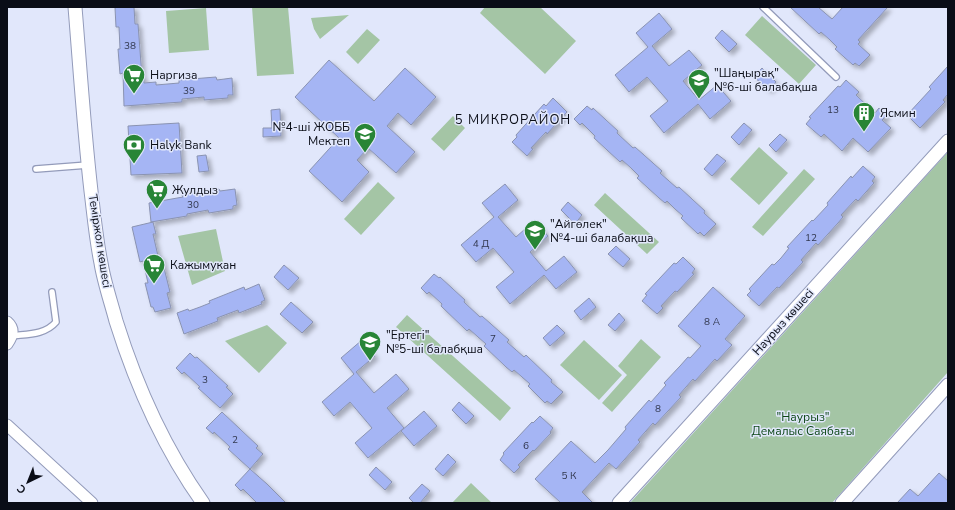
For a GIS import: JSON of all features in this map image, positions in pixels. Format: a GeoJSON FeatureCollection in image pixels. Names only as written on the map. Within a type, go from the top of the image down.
{"type":"FeatureCollection","features":[{"type":"Feature","properties":{"kind":"street","name":"Теміржол көшесі"},"geometry":{"type":"LineString","coordinates":[[75,7],[88,165],[101,263],[109,298],[135,376],[145,400],[173,456],[190,485],[203,503]]}},
{"type":"Feature","properties":{"kind":"street","name":"Наурыз көшесі"},"geometry":{"type":"LineString","coordinates":[[619,503],[948,141]]}},
{"type":"Feature","properties":{"kind":"street"},"geometry":{"type":"LineString","coordinates":[[7,322],[12,330],[9,340]]}},
{"type":"Feature","properties":{"kind":"street"},"geometry":{"type":"LineString","coordinates":[[842,503],[948,386]]}},
{"type":"Feature","properties":{"kind":"street"},"geometry":{"type":"LineString","coordinates":[[7,425],[92,503]]}},
{"type":"Feature","properties":{"kind":"lane"},"geometry":{"type":"LineString","coordinates":[[763,7],[836,77]]}},
{"type":"Feature","properties":{"kind":"lane"},"geometry":{"type":"LineString","coordinates":[[36,169],[88,165]]}},
{"type":"Feature","properties":{"kind":"lane"},"geometry":{"type":"LineString","coordinates":[[9,340],[44,332],[51,328],[56,322],[52,292]]}},
{"type":"Feature","properties":{"kind":"green space"},"geometry":{"type":"Polygon","coordinates":[[[252,7],[288,7],[294,74],[257,76],[252,7]]]}},
{"type":"Feature","properties":{"kind":"green space"},"geometry":{"type":"Polygon","coordinates":[[[485,7],[540,7],[576,41],[545,74],[480,13],[485,7]]]}},
{"type":"Feature","properties":{"kind":"green space"},"geometry":{"type":"Polygon","coordinates":[[[206,8],[209,50],[169,53],[166,11],[206,8]]]}},
{"type":"Feature","properties":{"kind":"green space"},"geometry":{"type":"Polygon","coordinates":[[[349,15],[320,39],[314,29],[311,18],[349,15]]]}},
{"type":"Feature","properties":{"kind":"green space"},"geometry":{"type":"Polygon","coordinates":[[[762,16],[816,65],[799,84],[745,35],[762,16]]]}},
{"type":"Feature","properties":{"kind":"green space"},"geometry":{"type":"Polygon","coordinates":[[[367,29],[380,40],[358,64],[346,52],[367,29]]]}},
{"type":"Feature","properties":{"kind":"green space"},"geometry":{"type":"Polygon","coordinates":[[[453,116],[465,128],[444,151],[431,139],[453,116]]]}},
{"type":"Feature","properties":{"kind":"green space"},"geometry":{"type":"Polygon","coordinates":[[[759,147],[788,173],[759,205],[730,179],[759,147]]]}},
{"type":"Feature","properties":{"kind":"green space","name":"\"Наурыз\" Демалыс Саябағы"},"geometry":{"type":"Polygon","coordinates":[[[948,152],[948,372],[832,503],[630,503],[948,152]]]}},
{"type":"Feature","properties":{"kind":"green space"},"geometry":{"type":"Polygon","coordinates":[[[804,169],[815,179],[763,236],[752,227],[804,169]]]}},
{"type":"Feature","properties":{"kind":"green space"},"geometry":{"type":"Polygon","coordinates":[[[378,182],[395,198],[361,235],[344,219],[378,182]]]}},
{"type":"Feature","properties":{"kind":"green space"},"geometry":{"type":"Polygon","coordinates":[[[605,193],[659,242],[647,254],[594,205],[605,193]]]}},
{"type":"Feature","properties":{"kind":"green space"},"geometry":{"type":"Polygon","coordinates":[[[216,229],[225,271],[192,285],[178,236],[216,229]]]}},
{"type":"Feature","properties":{"kind":"green space"},"geometry":{"type":"Polygon","coordinates":[[[407,315],[511,408],[500,421],[396,327],[407,315]]]}},
{"type":"Feature","properties":{"kind":"green space"},"geometry":{"type":"Polygon","coordinates":[[[267,325],[287,343],[259,373],[225,341],[267,325]]]}},
{"type":"Feature","properties":{"kind":"green space"},"geometry":{"type":"Polygon","coordinates":[[[641,339],[661,357],[612,412],[602,403],[627,375],[618,366],[641,339]]]}},
{"type":"Feature","properties":{"kind":"green space"},"geometry":{"type":"Polygon","coordinates":[[[584,340],[622,375],[599,400],[560,365],[584,340]]]}},
{"type":"Feature","properties":{"kind":"green space"},"geometry":{"type":"Polygon","coordinates":[[[471,483],[492,503],[452,503],[471,483]]]}},
{"type":"Feature","properties":{"kind":"building"},"geometry":{"type":"Polygon","coordinates":[[[134,7],[135,24],[138,24],[142,77],[144,77],[144,83],[156,82],[156,85],[179,83],[179,80],[216,77],[217,80],[232,78],[233,95],[228,95],[228,98],[204,100],[204,97],[182,99],[182,102],[124,106],[123,73],[120,74],[118,49],[120,49],[119,27],[116,27],[115,8],[134,7]]]}},
{"type":"Feature","properties":{"kind":"building"},"geometry":{"type":"Polygon","coordinates":[[[790,7],[818,7],[832,19],[843,7],[888,7],[858,40],[860,42],[858,44],[870,55],[859,66],[855,63],[853,65],[835,49],[837,47],[830,40],[821,32],[819,34],[790,7]]]}},
{"type":"Feature","properties":{"kind":"building"},"geometry":{"type":"Polygon","coordinates":[[[659,13],[672,29],[652,46],[669,66],[689,50],[702,65],[683,81],[699,100],[717,85],[731,101],[710,119],[698,104],[664,133],[650,116],[668,101],[647,77],[629,92],[615,75],[648,47],[636,33],[659,13]]]}},
{"type":"Feature","properties":{"kind":"building"},"geometry":{"type":"Polygon","coordinates":[[[722,30],[737,44],[729,52],[715,38],[722,30]]]}},
{"type":"Feature","properties":{"kind":"building"},"geometry":{"type":"Polygon","coordinates":[[[329,60],[374,101],[405,68],[436,97],[411,125],[398,113],[387,126],[415,152],[396,173],[368,148],[357,160],[369,172],[342,202],[309,171],[339,138],[295,97],[329,60]]]}},
{"type":"Feature","properties":{"kind":"building"},"geometry":{"type":"Polygon","coordinates":[[[948,66],[948,94],[943,100],[945,102],[920,128],[907,115],[931,89],[929,87],[948,66]]]}},
{"type":"Feature","properties":{"kind":"building"},"geometry":{"type":"Polygon","coordinates":[[[762,68],[776,82],[769,90],[754,77],[762,68]]]}},
{"type":"Feature","properties":{"kind":"building"},"geometry":{"type":"Polygon","coordinates":[[[846,80],[859,92],[856,95],[875,113],[879,108],[887,115],[882,120],[891,128],[868,152],[853,138],[842,151],[824,134],[821,137],[806,124],[811,118],[809,117],[838,86],[840,87],[846,80]]]}},
{"type":"Feature","properties":{"kind":"building"},"geometry":{"type":"Polygon","coordinates":[[[553,98],[567,112],[547,134],[546,132],[531,148],[533,149],[527,156],[512,142],[517,137],[516,135],[544,104],[546,106],[553,98]]]}},
{"type":"Feature","properties":{"kind":"building"},"geometry":{"type":"Polygon","coordinates":[[[587,106],[592,110],[593,108],[618,131],[617,133],[633,148],[635,147],[662,171],[660,173],[677,188],[679,187],[705,211],[704,213],[716,224],[704,236],[700,232],[698,234],[681,218],[683,216],[667,201],[665,203],[659,198],[637,178],[639,176],[631,168],[622,160],[620,162],[594,138],[595,136],[582,123],[580,125],[574,119],[587,106]]]}},
{"type":"Feature","properties":{"kind":"building"},"geometry":{"type":"Polygon","coordinates":[[[280,109],[281,136],[263,137],[263,128],[272,128],[271,110],[280,109]]]}},
{"type":"Feature","properties":{"kind":"building"},"geometry":{"type":"Polygon","coordinates":[[[179,123],[182,173],[131,175],[128,126],[179,123]]]}},
{"type":"Feature","properties":{"kind":"building"},"geometry":{"type":"Polygon","coordinates":[[[744,123],[752,130],[739,145],[731,137],[744,123]]]}},
{"type":"Feature","properties":{"kind":"building"},"geometry":{"type":"Polygon","coordinates":[[[780,134],[787,140],[776,152],[769,145],[780,134]]]}},
{"type":"Feature","properties":{"kind":"building"},"geometry":{"type":"Polygon","coordinates":[[[717,154],[726,161],[712,176],[704,169],[717,154]]]}},
{"type":"Feature","properties":{"kind":"building"},"geometry":{"type":"Polygon","coordinates":[[[206,155],[209,171],[199,172],[197,156],[206,155]]]}},
{"type":"Feature","properties":{"kind":"building"},"geometry":{"type":"Polygon","coordinates":[[[863,166],[875,177],[872,181],[874,183],[858,201],[856,199],[841,215],[843,217],[838,223],[818,245],[816,243],[801,260],[803,262],[779,288],[777,287],[759,306],[747,295],[751,291],[749,289],[772,264],[774,265],[781,258],[789,248],[787,247],[828,205],[827,203],[851,176],[852,178],[863,166]]]}},
{"type":"Feature","properties":{"kind":"building"},"geometry":{"type":"Polygon","coordinates":[[[505,184],[518,200],[498,217],[516,237],[535,220],[548,236],[530,252],[546,271],[564,256],[577,272],[556,289],[544,275],[510,304],[496,287],[514,272],[493,248],[476,262],[461,245],[494,217],[482,203],[505,184]]]}},
{"type":"Feature","properties":{"kind":"building"},"geometry":{"type":"Polygon","coordinates":[[[219,189],[220,191],[235,189],[237,205],[233,206],[233,209],[209,213],[208,210],[187,214],[187,216],[151,222],[149,203],[183,197],[182,195],[219,189]]]}},
{"type":"Feature","properties":{"kind":"building"},"geometry":{"type":"Polygon","coordinates":[[[568,202],[582,215],[575,224],[561,210],[568,202]]]}},
{"type":"Feature","properties":{"kind":"building"},"geometry":{"type":"Polygon","coordinates":[[[153,222],[156,234],[153,234],[158,256],[161,256],[170,292],[167,293],[171,308],[155,312],[153,307],[151,307],[145,283],[148,283],[143,261],[140,262],[132,227],[153,222]]]}},
{"type":"Feature","properties":{"kind":"building"},"geometry":{"type":"Polygon","coordinates":[[[616,246],[630,259],[623,267],[608,254],[616,246]]]}},
{"type":"Feature","properties":{"kind":"building"},"geometry":{"type":"Polygon","coordinates":[[[683,257],[695,269],[692,273],[694,274],[661,306],[663,308],[657,314],[642,301],[647,295],[645,294],[674,263],[676,264],[683,257]]]}},
{"type":"Feature","properties":{"kind":"building"},"geometry":{"type":"Polygon","coordinates":[[[284,265],[299,278],[288,290],[274,277],[284,265]]]}},
{"type":"Feature","properties":{"kind":"building"},"geometry":{"type":"Polygon","coordinates":[[[434,274],[439,278],[440,277],[465,300],[464,302],[480,317],[482,316],[509,340],[507,342],[524,357],[526,355],[552,380],[551,382],[563,392],[551,404],[547,401],[545,403],[528,386],[530,384],[514,370],[512,372],[506,367],[484,346],[486,344],[469,329],[467,331],[441,306],[442,304],[429,292],[427,294],[421,288],[434,274]]]}},
{"type":"Feature","properties":{"kind":"building"},"geometry":{"type":"Polygon","coordinates":[[[259,284],[265,300],[261,302],[262,304],[239,313],[238,310],[217,318],[218,321],[184,334],[177,313],[200,307],[210,303],[209,301],[244,287],[245,290],[259,284]]]}},
{"type":"Feature","properties":{"kind":"building"},"geometry":{"type":"Polygon","coordinates":[[[713,287],[745,316],[725,339],[732,345],[717,361],[715,359],[695,381],[693,379],[679,395],[681,397],[655,425],[653,423],[638,440],[640,442],[616,469],[609,463],[582,492],[593,503],[561,503],[535,479],[571,441],[595,463],[608,450],[626,429],[625,427],[649,400],[651,402],[666,385],[664,383],[688,357],[690,358],[701,346],[678,326],[713,287]]]}},
{"type":"Feature","properties":{"kind":"building"},"geometry":{"type":"Polygon","coordinates":[[[589,298],[596,307],[581,320],[574,311],[589,298]]]}},
{"type":"Feature","properties":{"kind":"building"},"geometry":{"type":"Polygon","coordinates":[[[291,302],[313,322],[302,333],[280,314],[291,302]]]}},
{"type":"Feature","properties":{"kind":"building"},"geometry":{"type":"Polygon","coordinates":[[[619,313],[625,320],[615,331],[608,325],[619,313]]]}},
{"type":"Feature","properties":{"kind":"building"},"geometry":{"type":"Polygon","coordinates":[[[557,325],[565,333],[550,346],[543,338],[557,325]]]}},
{"type":"Feature","properties":{"kind":"building"},"geometry":{"type":"Polygon","coordinates":[[[362,340],[375,356],[356,372],[374,393],[396,374],[409,389],[387,408],[404,428],[368,458],[355,443],[372,428],[350,402],[334,416],[322,402],[354,374],[341,358],[362,340]]]}},
{"type":"Feature","properties":{"kind":"building"},"geometry":{"type":"Polygon","coordinates":[[[190,353],[195,358],[197,357],[228,386],[226,387],[233,394],[220,408],[198,388],[200,387],[184,372],[182,374],[176,368],[190,353]]]}},
{"type":"Feature","properties":{"kind":"building"},"geometry":{"type":"Polygon","coordinates":[[[459,402],[474,416],[466,424],[452,410],[459,402]]]}},
{"type":"Feature","properties":{"kind":"building"},"geometry":{"type":"Polygon","coordinates":[[[424,411],[437,426],[414,446],[401,431],[424,411]]]}},
{"type":"Feature","properties":{"kind":"building"},"geometry":{"type":"Polygon","coordinates":[[[222,412],[258,446],[256,448],[263,454],[250,469],[228,449],[230,447],[214,432],[213,434],[206,428],[222,412]]]}},
{"type":"Feature","properties":{"kind":"building"},"geometry":{"type":"Polygon","coordinates":[[[540,416],[553,428],[550,432],[551,433],[518,465],[520,467],[514,473],[500,460],[504,454],[503,453],[532,422],[533,423],[540,416]]]}},
{"type":"Feature","properties":{"kind":"building"},"geometry":{"type":"Polygon","coordinates":[[[448,454],[456,462],[443,476],[435,469],[448,454]]]}},
{"type":"Feature","properties":{"kind":"building"},"geometry":{"type":"Polygon","coordinates":[[[376,467],[392,482],[385,490],[369,475],[376,467]]]}},
{"type":"Feature","properties":{"kind":"building"},"geometry":{"type":"Polygon","coordinates":[[[250,469],[286,503],[257,503],[243,489],[241,491],[235,485],[250,469]]]}},
{"type":"Feature","properties":{"kind":"building"},"geometry":{"type":"Polygon","coordinates":[[[939,473],[948,481],[948,503],[897,503],[910,489],[918,496],[939,473]]]}},
{"type":"Feature","properties":{"kind":"building"},"geometry":{"type":"Polygon","coordinates":[[[422,484],[430,491],[420,503],[414,503],[409,498],[422,484]]]}},
{"type":"Feature","properties":{"kind":"place","name":"Наргиза"},"geometry":{"type":"Point","coordinates":[134,94]}},
{"type":"Feature","properties":{"kind":"place","name":"\"Шаңырақ\" №6-ші балабақша"},"geometry":{"type":"Point","coordinates":[699,100]}},
{"type":"Feature","properties":{"kind":"place","name":"Ясмин"},"geometry":{"type":"Point","coordinates":[864,132]}},
{"type":"Feature","properties":{"kind":"place","name":"№4-ші ЖОББ Мектеп"},"geometry":{"type":"Point","coordinates":[365,154]}},
{"type":"Feature","properties":{"kind":"place","name":"Halyk Bank"},"geometry":{"type":"Point","coordinates":[134,164]}},
{"type":"Feature","properties":{"kind":"place","name":"Жулдыз"},"geometry":{"type":"Point","coordinates":[157,210]}},
{"type":"Feature","properties":{"kind":"place","name":"\"Айгөлек\" №4-ші балабақша"},"geometry":{"type":"Point","coordinates":[535,250]}},
{"type":"Feature","properties":{"kind":"place","name":"Кажымукан"},"geometry":{"type":"Point","coordinates":[154,284]}},
{"type":"Feature","properties":{"kind":"place","name":"\"Ертегі\" №5-ші балабқша"},"geometry":{"type":"Point","coordinates":[370,362]}},
{"type":"Feature","properties":{"kind":"district","name":"5 МИКРОРАЙОН"},"geometry":{"type":"Point","coordinates":[513,119]}}]}
